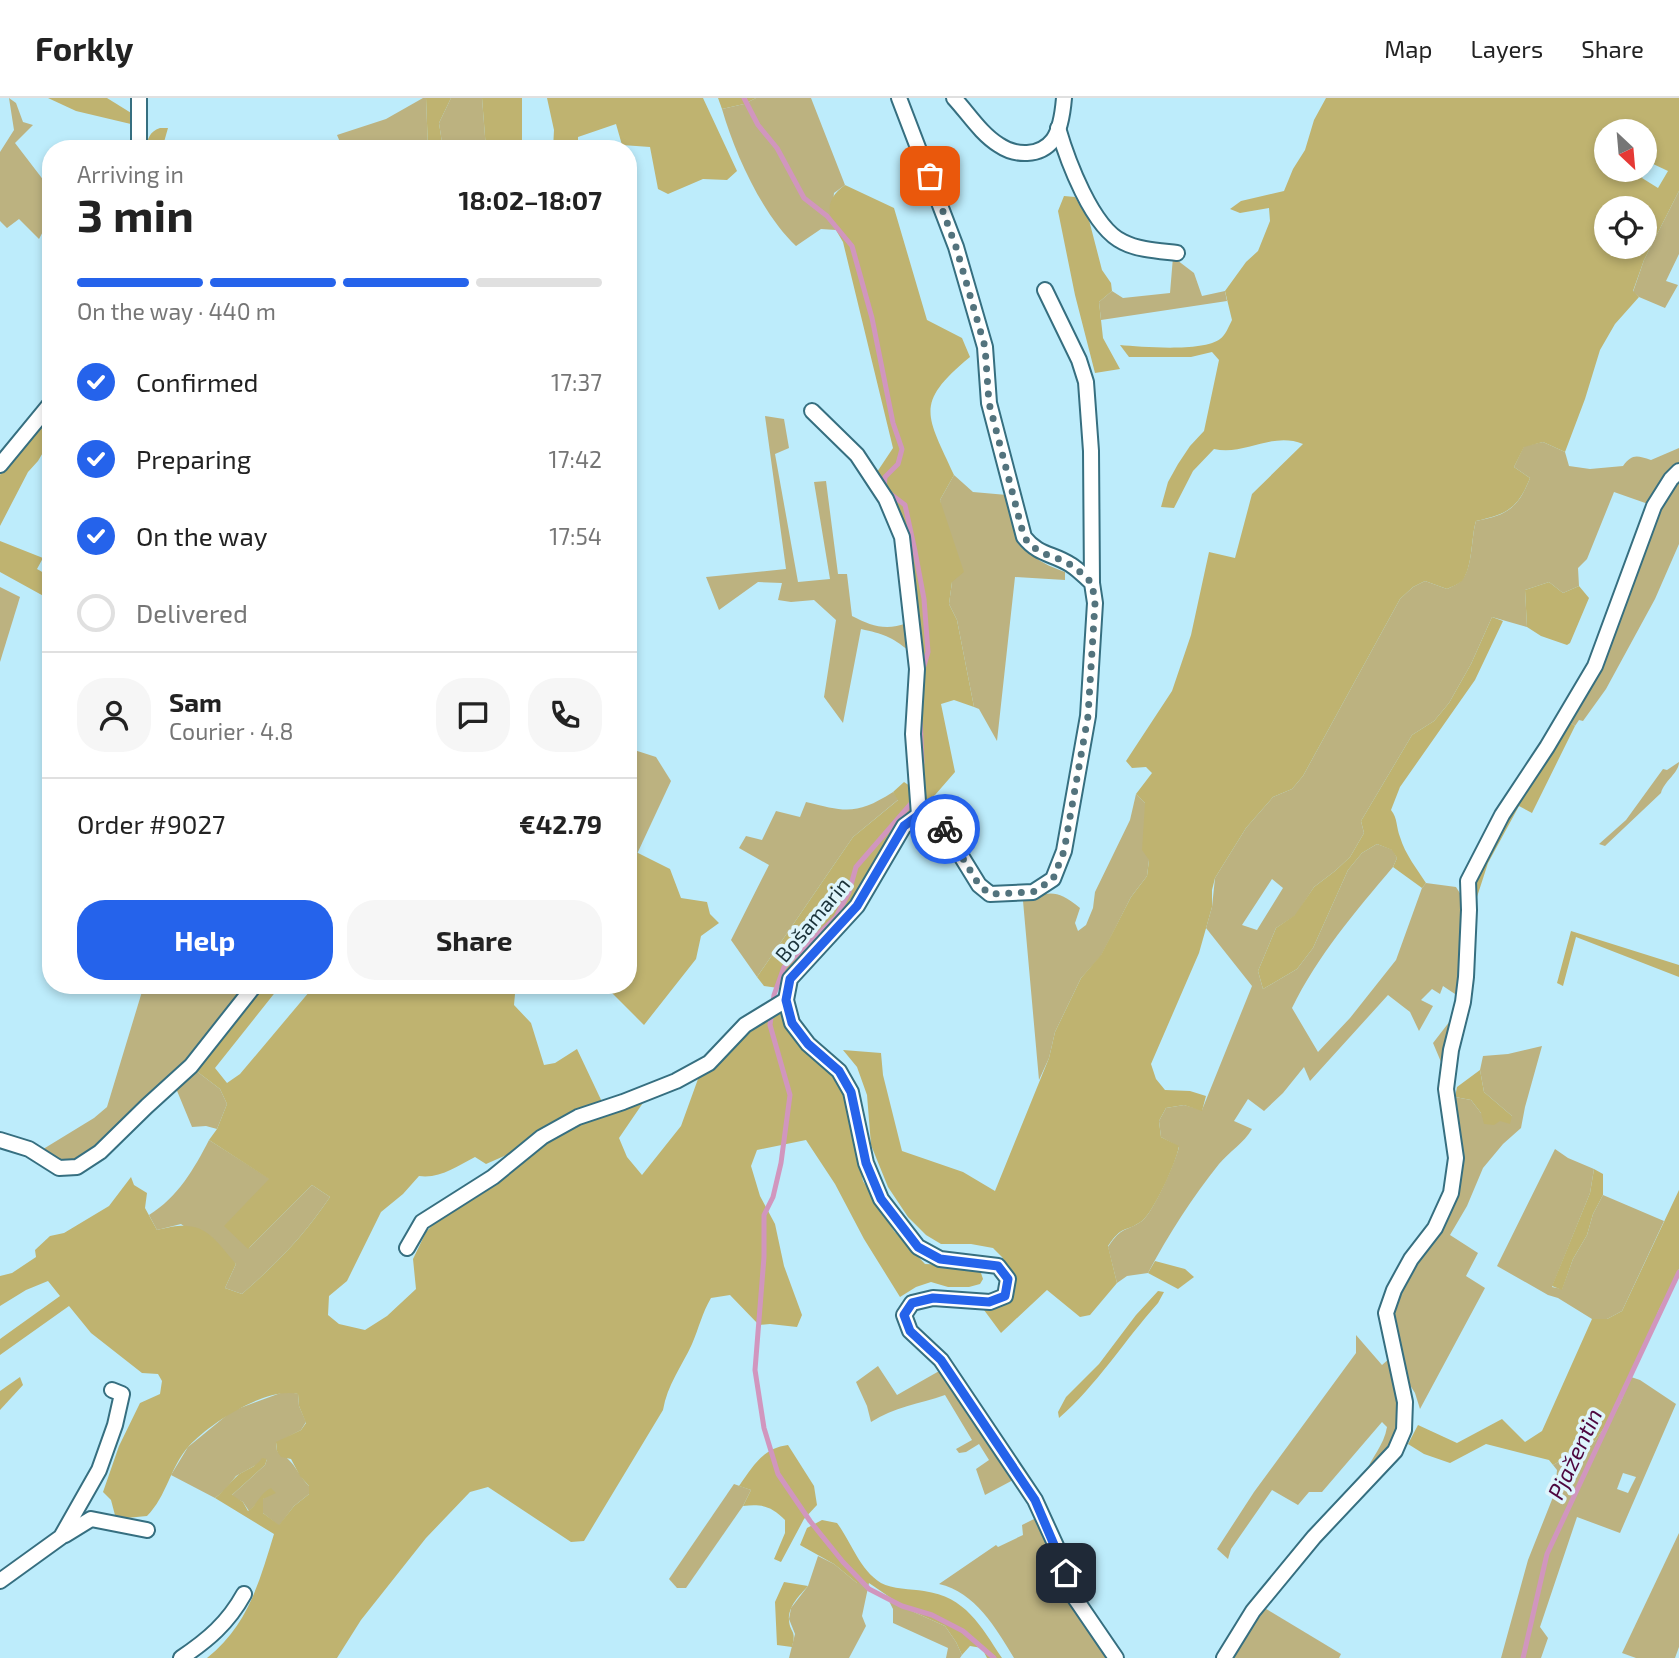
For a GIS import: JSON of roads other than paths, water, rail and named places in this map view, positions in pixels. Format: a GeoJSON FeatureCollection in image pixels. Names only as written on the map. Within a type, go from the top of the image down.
{"type":"FeatureCollection","features":[{"type":"Feature","properties":{"kind":"street"},"geometry":{"type":"LineString","coordinates":[[139,98],[139,140]]}},
{"type":"Feature","properties":{"kind":"street"},"geometry":{"type":"LineString","coordinates":[[899,98],[956,247],[985,347],[989,403],[1024,537],[1032,548],[1070,564],[1092,583]]}},
{"type":"Feature","properties":{"kind":"street"},"geometry":{"type":"LineString","coordinates":[[954,98],[990,138],[1012,152],[1023,153],[1036,151],[1053,140],[1064,98]]}},
{"type":"Feature","properties":{"kind":"street"},"geometry":{"type":"LineString","coordinates":[[1058,128],[1068,159],[1086,198],[1105,227],[1122,242],[1177,253]]}},
{"type":"Feature","properties":{"kind":"street"},"geometry":{"type":"LineString","coordinates":[[812,411],[857,455],[886,499],[902,537],[917,669],[913,734],[919,815],[939,820],[979,885],[990,894],[1033,892],[1053,879],[1064,851],[1088,716],[1095,603],[1092,583],[1091,451],[1086,382],[1079,360],[1045,290]]}},
{"type":"Feature","properties":{"kind":"street"},"geometry":{"type":"LineString","coordinates":[[0,465],[42,414]]}},
{"type":"Feature","properties":{"kind":"street"},"geometry":{"type":"LineString","coordinates":[[1224,1658],[1253,1611],[1314,1537],[1395,1451],[1404,1430],[1405,1402],[1386,1313],[1394,1290],[1435,1228],[1451,1193],[1456,1158],[1446,1089],[1451,1050],[1464,1002],[1468,881],[1502,815],[1547,747],[1595,666],[1654,506],[1679,471]]}},
{"type":"Feature","properties":{"kind":"street","name":"Bošamarin"},"geometry":{"type":"LineString","coordinates":[[786,1000],[790,979],[857,906],[904,826],[919,815]]}},
{"type":"Feature","properties":{"kind":"street"},"geometry":{"type":"LineString","coordinates":[[0,1140],[29,1149],[60,1168],[77,1167],[100,1152],[191,1066],[248,994]]}},
{"type":"Feature","properties":{"kind":"street"},"geometry":{"type":"LineString","coordinates":[[407,1248],[422,1222],[493,1177],[542,1137],[578,1117],[676,1081],[709,1063],[745,1025],[786,1000],[792,1023],[808,1044],[839,1071],[851,1092],[866,1163],[881,1199],[918,1247],[940,1259],[998,1266],[1008,1279],[1005,1296],[989,1302],[933,1298],[912,1303],[904,1315],[910,1331],[941,1360],[1035,1500],[1057,1548],[1075,1598],[1116,1658]]}},
{"type":"Feature","properties":{"kind":"street"},"geometry":{"type":"LineString","coordinates":[[61,1537],[99,1470],[111,1437],[122,1394],[112,1390]]}},
{"type":"Feature","properties":{"kind":"street"},"geometry":{"type":"LineString","coordinates":[[0,1581],[91,1519],[147,1530]]}},
{"type":"Feature","properties":{"kind":"street"},"geometry":{"type":"LineString","coordinates":[[181,1658],[208,1640],[232,1616],[244,1594]]}},
{"type":"Feature","properties":{"kind":"waterway"},"geometry":{"type":"LineString","coordinates":[[744,98],[758,125],[777,148],[804,198],[827,216],[852,246],[872,318],[893,423],[902,449],[898,464],[885,477],[884,489],[905,505],[915,551],[924,599],[928,652],[922,672]]}},
{"type":"Feature","properties":{"kind":"waterway"},"geometry":{"type":"LineString","coordinates":[[920,717],[922,763]]}},
{"type":"Feature","properties":{"kind":"waterway"},"geometry":{"type":"LineString","coordinates":[[915,799],[856,867],[849,892],[836,917],[784,967],[774,995],[770,1025],[790,1095],[781,1163],[773,1197],[764,1215],[764,1257],[755,1370],[764,1428],[778,1474],[810,1521],[843,1562],[869,1589],[963,1631],[994,1658]]}},
{"type":"Feature","properties":{"kind":"waterway","name":"Pjažentin"},"geometry":{"type":"LineString","coordinates":[[1523,1658],[1547,1554],[1679,1272]]}}]}
